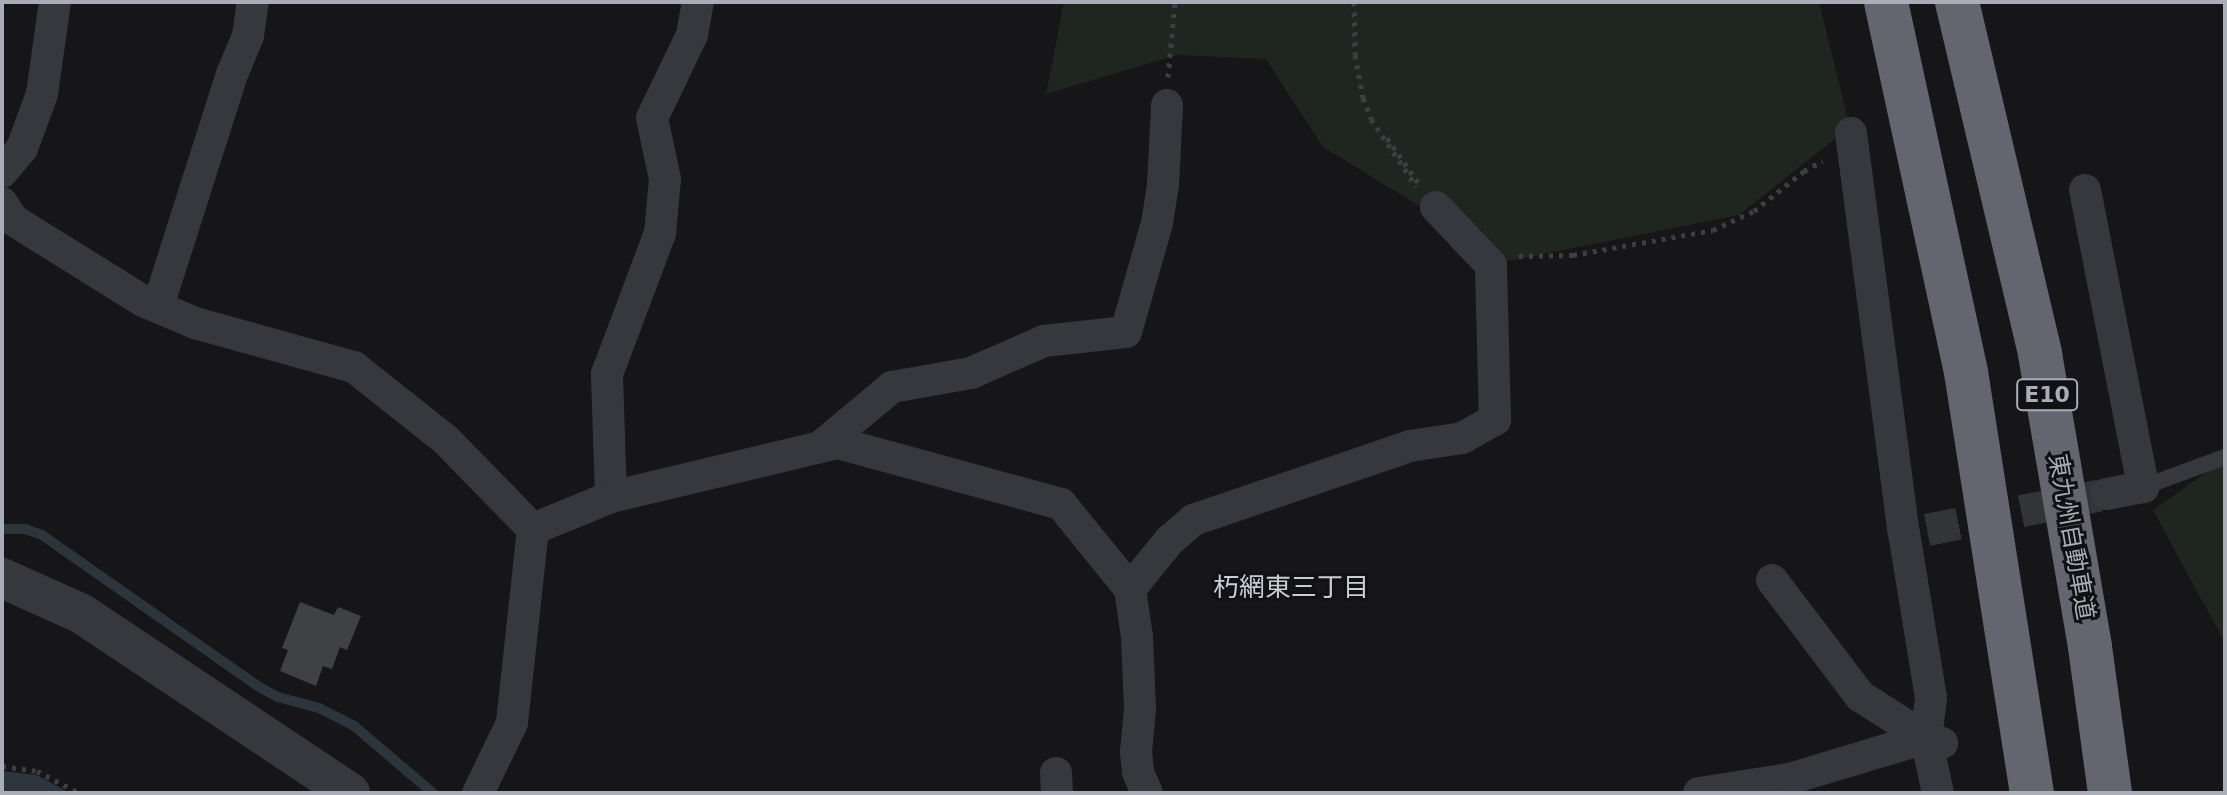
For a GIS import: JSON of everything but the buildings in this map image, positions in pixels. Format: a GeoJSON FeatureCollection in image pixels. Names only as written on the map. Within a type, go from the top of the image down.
{"type":"FeatureCollection","features":[{"type":"Feature","properties":{"kind":"highway"},"geometry":{"type":"LineString","coordinates":[[1886,2],[1966,372],[2032,793]]}},
{"type":"Feature","properties":{"kind":"highway","name":"東九州自動車道"},"geometry":{"type":"LineString","coordinates":[[1957,2],[2040,354],[2090,647],[2110,793]]}},
{"type":"Feature","properties":{"kind":"street"},"geometry":{"type":"LineString","coordinates":[[2,172],[22,148],[42,94],[55,2]]}},
{"type":"Feature","properties":{"kind":"street"},"geometry":{"type":"LineString","coordinates":[[158,306],[232,74],[248,36],[253,2]]}},
{"type":"Feature","properties":{"kind":"street"},"geometry":{"type":"LineString","coordinates":[[611,497],[607,374],[660,233],[665,179],[652,118],[692,35],[698,2]]}},
{"type":"Feature","properties":{"kind":"street"},"geometry":{"type":"LineString","coordinates":[[820,447],[892,387],[971,373],[1044,341],[1126,332],[1157,223],[1163,185],[1167,105]]}},
{"type":"Feature","properties":{"kind":"street"},"geometry":{"type":"LineString","coordinates":[[1852,141],[1915,532],[1938,793]]}},
{"type":"Feature","properties":{"kind":"street"},"geometry":{"type":"LineString","coordinates":[[2085,190],[2143,487],[2107,494]]}},
{"type":"Feature","properties":{"kind":"street"},"geometry":{"type":"LineString","coordinates":[[2,203],[13,220],[158,306],[195,323],[354,367],[446,440],[533,529]]}},
{"type":"Feature","properties":{"kind":"street"},"geometry":{"type":"LineString","coordinates":[[1130,589],[1169,541],[1193,520],[1410,446],[1462,438],[1495,420],[1491,265],[1436,207]]}},
{"type":"Feature","properties":{"kind":"street"},"geometry":{"type":"LineString","coordinates":[[533,529],[611,497],[838,443],[1061,504],[1130,589],[1140,709],[1138,772],[1147,793]]}},
{"type":"Feature","properties":{"kind":"street"},"geometry":{"type":"LineString","coordinates":[[478,793],[512,723],[533,529]]}},
{"type":"Feature","properties":{"kind":"street"},"geometry":{"type":"LineString","coordinates":[[2,578],[82,614],[350,793]]}},
{"type":"Feature","properties":{"kind":"street"},"geometry":{"type":"LineString","coordinates":[[1772,580],[1860,696],[1935,741]]}},
{"type":"Feature","properties":{"kind":"street"},"geometry":{"type":"LineString","coordinates":[[1699,793],[1789,779],[1935,741]]}},
{"type":"Feature","properties":{"kind":"lane"},"geometry":{"type":"LineString","coordinates":[[2143,487],[2225,457]]}},
{"type":"Feature","properties":{"kind":"path"},"geometry":{"type":"LineString","coordinates":[[1167,105],[1175,2]]}},
{"type":"Feature","properties":{"kind":"path"},"geometry":{"type":"LineString","coordinates":[[1354,2],[1355,55],[1363,98],[1371,119],[1406,176],[1436,207]]}},
{"type":"Feature","properties":{"kind":"path"},"geometry":{"type":"LineString","coordinates":[[1387,138],[1436,207]]}},
{"type":"Feature","properties":{"kind":"path"},"geometry":{"type":"LineString","coordinates":[[1491,265],[1509,256],[1573,255],[1653,244],[1713,230],[1754,211],[1852,141]]}},
{"type":"Feature","properties":{"kind":"path"},"geometry":{"type":"LineString","coordinates":[[2,766],[37,771],[79,793]]}},
{"type":"Feature","properties":{"kind":"shaded area"},"geometry":{"type":"Polygon","coordinates":[[[1064,2],[1819,2],[1850,127],[1739,215],[1509,261],[1323,147],[1266,59],[1177,55],[1046,94],[1064,2]]]}},
{"type":"Feature","properties":{"kind":"shaded area"},"geometry":{"type":"Polygon","coordinates":[[[2225,459],[2225,643],[2153,510],[2225,459]]]}},
{"type":"Feature","properties":{"kind":"shaded area"},"geometry":{"type":"Polygon","coordinates":[[[2,771],[37,775],[70,793],[2,793],[2,771]]]}},
{"type":"Feature","properties":{"kind":"waterway"},"geometry":{"type":"LineString","coordinates":[[2,529],[25,529],[42,535],[256,685],[278,697],[319,708],[353,725],[433,793]]}},
{"type":"Feature","properties":{"kind":"tunnel"},"geometry":{"type":"LineString","coordinates":[[1927,530],[2107,494]]}},
{"type":"Feature","properties":{"kind":"district","name":"朽網東三丁目"},"geometry":{"type":"Point","coordinates":[1291,588]}}]}
